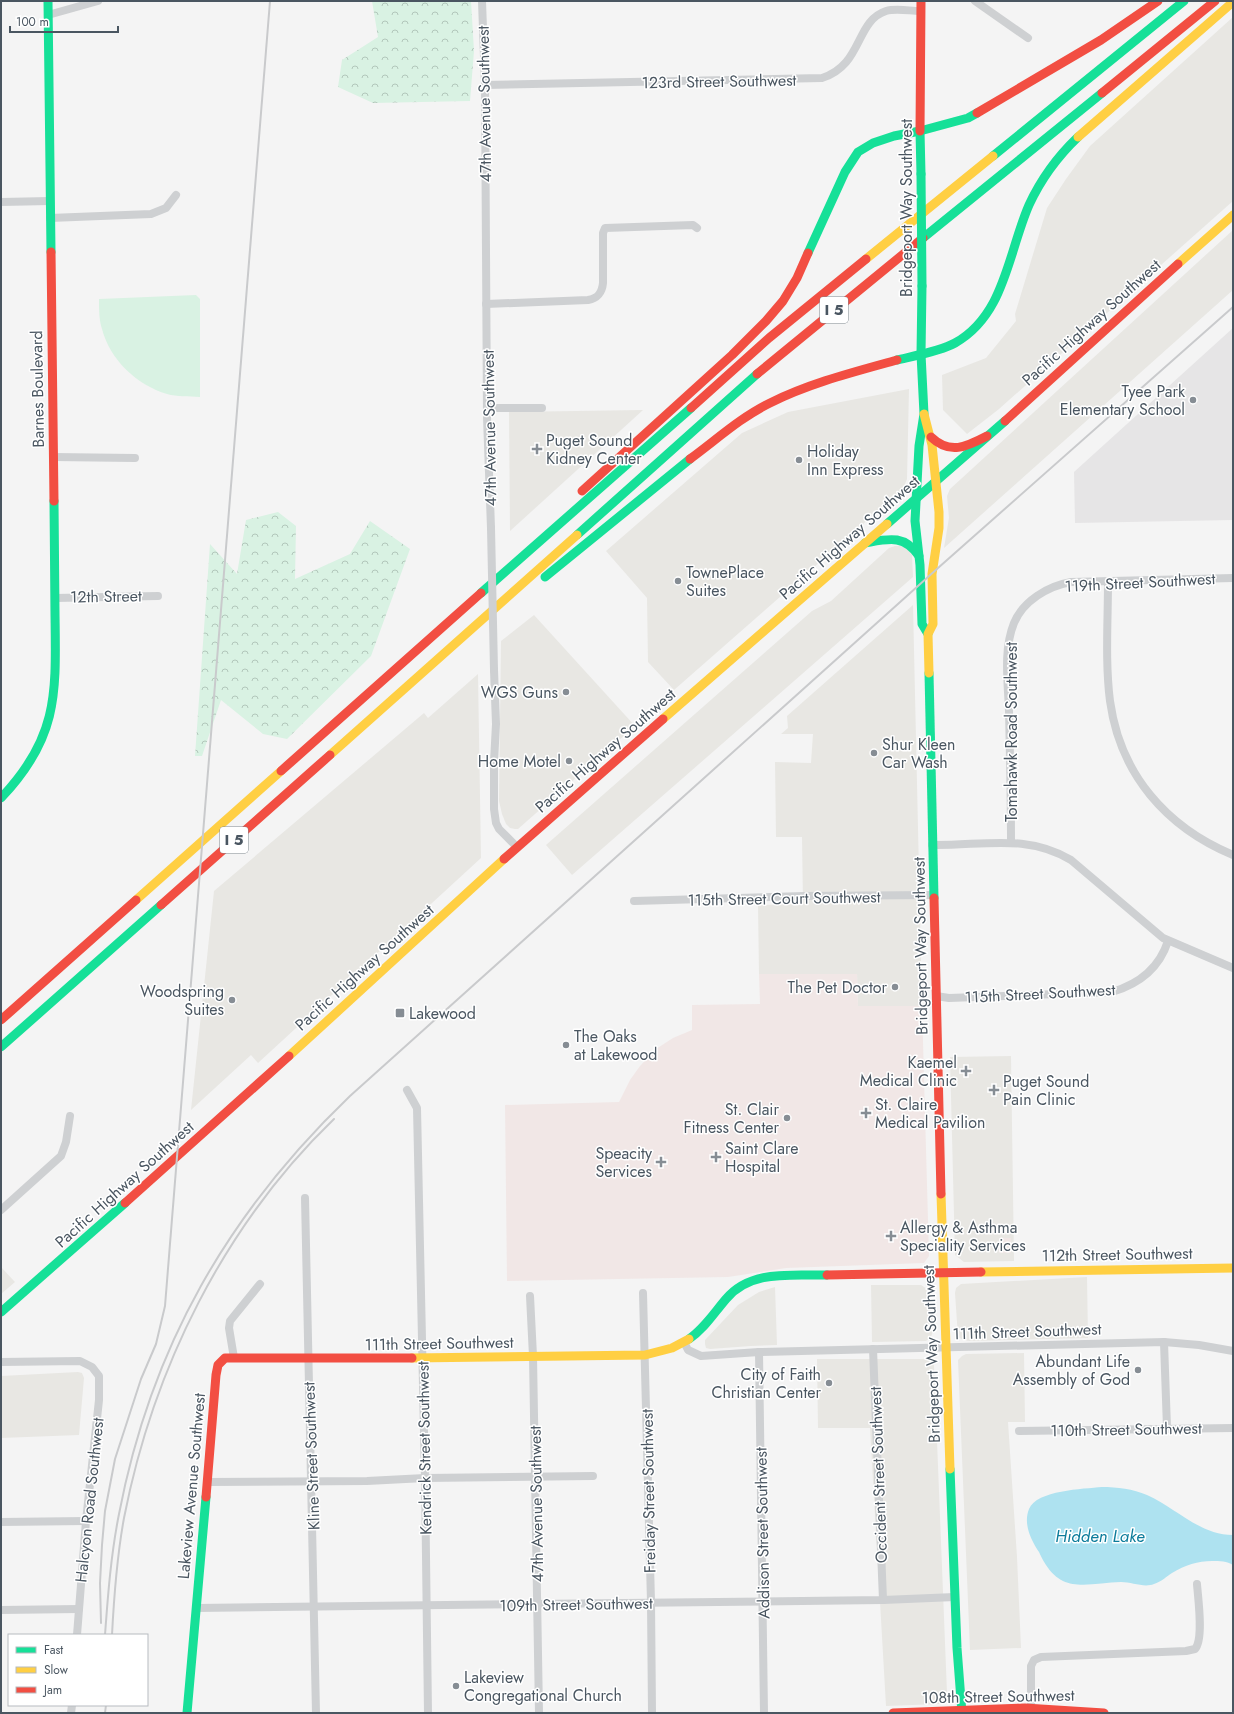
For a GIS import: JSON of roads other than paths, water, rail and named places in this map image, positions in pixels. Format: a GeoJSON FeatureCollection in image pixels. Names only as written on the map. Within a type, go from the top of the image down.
{"type":"FeatureCollection","features":[{"type":"Feature","properties":{"kind":"main road","name":"Barnes Boulevard"},"geometry":{"type":"LineString","coordinates":[[1,798],[25,771],[41,740],[53,705],[55,681],[48,1]]}},
{"type":"Feature","properties":{"kind":"main road","name":"Bridgeport Way Southwest"},"geometry":{"type":"LineString","coordinates":[[921,1],[921,354],[924,414],[921,433],[915,521],[919,556],[922,624],[928,634]]}},
{"type":"Feature","properties":{"kind":"main road"},"geometry":{"type":"LineString","coordinates":[[463,610],[506,561],[732,355],[766,322],[783,301],[797,278],[844,172],[858,152],[873,143],[894,136],[920,131],[968,118],[1025,86],[1101,40],[1158,1]]}},
{"type":"Feature","properties":{"kind":"main road","name":"I 5"},"geometry":{"type":"LineString","coordinates":[[1,1020],[769,338],[1184,1]]}},
{"type":"Feature","properties":{"kind":"main road","name":"I 5"},"geometry":{"type":"LineString","coordinates":[[1,1047],[467,634],[777,356],[1215,1]]}},
{"type":"Feature","properties":{"kind":"main road"},"geometry":{"type":"LineString","coordinates":[[467,634],[509,607],[682,465],[746,418],[768,404],[821,382],[954,344],[976,328],[985,318],[1000,290],[1038,186],[1056,160],[1099,119],[1232,3]]}},
{"type":"Feature","properties":{"kind":"main road","name":"Pacific Highway Southwest"},"geometry":{"type":"LineString","coordinates":[[1,1312],[259,1083],[517,847],[937,482],[1233,215]]}},
{"type":"Feature","properties":{"kind":"main road","name":"Bridgeport Way Southwest"},"geometry":{"type":"LineString","coordinates":[[924,414],[931,437],[937,482],[939,528],[932,574],[933,624],[928,634],[933,896],[945,1348],[962,1712]]}},
{"type":"Feature","properties":{"kind":"main road"},"geometry":{"type":"LineString","coordinates":[[921,433],[926,447],[928,466],[937,482]]}},
{"type":"Feature","properties":{"kind":"main road"},"geometry":{"type":"LineString","coordinates":[[931,437],[939,446],[948,449],[969,446],[987,436]]}},
{"type":"Feature","properties":{"kind":"main road"},"geometry":{"type":"LineString","coordinates":[[865,543],[892,539],[902,540],[912,545],[919,556]]}},
{"type":"Feature","properties":{"kind":"main road","name":"112th Street Southwest"},"geometry":{"type":"LineString","coordinates":[[645,1354],[664,1351],[684,1342],[700,1330],[734,1292],[751,1280],[773,1276],[1233,1268]]}},
{"type":"Feature","properties":{"kind":"main road","name":"111th Street Southwest"},"geometry":{"type":"LineString","coordinates":[[234,1358],[423,1358],[645,1354]]}},
{"type":"Feature","properties":{"kind":"main road","name":"Lakeview Avenue Southwest"},"geometry":{"type":"LineString","coordinates":[[187,1713],[216,1370],[218,1365],[225,1358],[234,1358]]}},
{"type":"Feature","properties":{"kind":"main road","name":"108th Street Southwest"},"geometry":{"type":"LineString","coordinates":[[893,1713],[1031,1709],[1104,1713]]}},
{"type":"Feature","properties":{"kind":"street"},"geometry":{"type":"LineString","coordinates":[[48,15],[98,1]]}},
{"type":"Feature","properties":{"kind":"street","name":"47th Avenue Southwest"},"geometry":{"type":"LineString","coordinates":[[482,1],[485,84],[487,408],[496,724],[494,762],[495,816],[499,829],[517,847]]}},
{"type":"Feature","properties":{"kind":"street"},"geometry":{"type":"LineString","coordinates":[[975,1],[1028,38]]}},
{"type":"Feature","properties":{"kind":"street","name":"123rd Street Southwest"},"geometry":{"type":"LineString","coordinates":[[485,84],[822,78],[832,75],[842,67],[852,55],[872,19],[887,11],[920,11]]}},
{"type":"Feature","properties":{"kind":"street"},"geometry":{"type":"LineString","coordinates":[[50,218],[151,214],[166,208],[176,195]]}},
{"type":"Feature","properties":{"kind":"street"},"geometry":{"type":"LineString","coordinates":[[1,202],[50,201]]}},
{"type":"Feature","properties":{"kind":"street"},"geometry":{"type":"LineString","coordinates":[[486,304],[588,300],[599,296],[603,283],[604,229],[611,227],[693,225],[697,228]]}},
{"type":"Feature","properties":{"kind":"street"},"geometry":{"type":"LineString","coordinates":[[487,408],[542,408]]}},
{"type":"Feature","properties":{"kind":"street"},"geometry":{"type":"LineString","coordinates":[[53,458],[134,458]]}},
{"type":"Feature","properties":{"kind":"street","name":"119th Street Southwest"},"geometry":{"type":"LineString","coordinates":[[1014,623],[1028,604],[1048,589],[1071,582],[1233,578]]}},
{"type":"Feature","properties":{"kind":"street"},"geometry":{"type":"LineString","coordinates":[[1108,582],[1109,686],[1113,713],[1123,749],[1146,790],[1163,810],[1193,835],[1233,855]]}},
{"type":"Feature","properties":{"kind":"street","name":"12th Street"},"geometry":{"type":"LineString","coordinates":[[55,598],[158,596]]}},
{"type":"Feature","properties":{"kind":"street","name":"Tomahawk Road Southwest"},"geometry":{"type":"LineString","coordinates":[[1012,843],[1008,655],[1014,623]]}},
{"type":"Feature","properties":{"kind":"street"},"geometry":{"type":"LineString","coordinates":[[932,844],[1012,843],[1042,847],[1060,854],[1071,860],[1154,932],[1168,941],[1233,968]]}},
{"type":"Feature","properties":{"kind":"street","name":"115th Street Court Southwest"},"geometry":{"type":"LineString","coordinates":[[634,901],[804,896],[933,896]]}},
{"type":"Feature","properties":{"kind":"street","name":"115th Street Southwest"},"geometry":{"type":"LineString","coordinates":[[936,996],[949,998],[1112,992],[1130,986],[1145,976],[1161,958],[1168,941]]}},
{"type":"Feature","properties":{"kind":"street","name":"Kendrick Street Southwest"},"geometry":{"type":"LineString","coordinates":[[408,1090],[417,1108],[423,1358],[428,1713]]}},
{"type":"Feature","properties":{"kind":"street"},"geometry":{"type":"LineString","coordinates":[[1,1210],[61,1156],[66,1142],[70,1116]]}},
{"type":"Feature","properties":{"kind":"street","name":"Kline Street Southwest"},"geometry":{"type":"LineString","coordinates":[[305,1198],[316,1713]]}},
{"type":"Feature","properties":{"kind":"street"},"geometry":{"type":"LineString","coordinates":[[234,1358],[229,1328],[230,1321],[260,1284]]}},
{"type":"Feature","properties":{"kind":"street","name":"Freiday Street Southwest"},"geometry":{"type":"LineString","coordinates":[[643,1293],[651,1602],[652,1713]]}},
{"type":"Feature","properties":{"kind":"street","name":"47th Avenue Southwest"},"geometry":{"type":"LineString","coordinates":[[530,1296],[536,1477],[539,1713]]}},
{"type":"Feature","properties":{"kind":"street","name":"111th Street Southwest"},"geometry":{"type":"LineString","coordinates":[[684,1342],[688,1350],[701,1356],[759,1352],[1164,1342],[1199,1345],[1233,1351]]}},
{"type":"Feature","properties":{"kind":"street"},"geometry":{"type":"LineString","coordinates":[[1164,1342],[1167,1428]]}},
{"type":"Feature","properties":{"kind":"street","name":"Occident Street Southwest"},"geometry":{"type":"LineString","coordinates":[[873,1350],[883,1600]]}},
{"type":"Feature","properties":{"kind":"street","name":"Addison Street Southwest"},"geometry":{"type":"LineString","coordinates":[[759,1352],[764,1713]]}},
{"type":"Feature","properties":{"kind":"street","name":"Halcyon Road Southwest"},"geometry":{"type":"LineString","coordinates":[[1,1362],[80,1361],[92,1367],[98,1375],[100,1392],[86,1521],[77,1634]]}},
{"type":"Feature","properties":{"kind":"street","name":"110th Street Southwest"},"geometry":{"type":"LineString","coordinates":[[1020,1431],[1233,1428]]}},
{"type":"Feature","properties":{"kind":"street"},"geometry":{"type":"LineString","coordinates":[[207,1482],[312,1480],[368,1481],[425,1478],[592,1476]]}},
{"type":"Feature","properties":{"kind":"street"},"geometry":{"type":"LineString","coordinates":[[1,1522],[86,1521]]}},
{"type":"Feature","properties":{"kind":"street"},"geometry":{"type":"LineString","coordinates":[[1031,1709],[1031,1666],[1034,1660],[1041,1656],[1182,1651],[1195,1649],[1198,1644],[1199,1636],[1197,1584]]}},
{"type":"Feature","properties":{"kind":"street","name":"109th Street Southwest"},"geometry":{"type":"LineString","coordinates":[[196,1608],[883,1600],[956,1597]]}},
{"type":"Feature","properties":{"kind":"street"},"geometry":{"type":"LineString","coordinates":[[1,1610],[79,1609]]}},
{"type":"Feature","properties":{"kind":"water","name":"Hidden Lake"},"geometry":{"type":"Polygon","coordinates":[[[1102,1487],[1113,1487],[1142,1493],[1158,1500],[1199,1526],[1221,1534],[1233,1535],[1233,1565],[1221,1561],[1207,1561],[1192,1564],[1172,1573],[1157,1583],[1150,1585],[1111,1582],[1080,1585],[1071,1584],[1062,1580],[1046,1565],[1033,1542],[1027,1526],[1027,1515],[1029,1509],[1041,1498],[1051,1494],[1102,1487]]]}},
{"type":"Feature","properties":{"kind":"railway"},"geometry":{"type":"LineString","coordinates":[[101,1623],[100,1583],[102,1545],[105,1511],[115,1459],[141,1379],[156,1344],[165,1306],[270,1]]}},
{"type":"Feature","properties":{"kind":"railway"},"geometry":{"type":"LineString","coordinates":[[105,1634],[114,1544],[119,1514],[133,1453],[151,1395],[174,1339],[201,1286],[232,1236],[267,1187],[306,1141],[350,1096],[938,568],[1233,307]]}},
{"type":"Feature","properties":{"kind":"railway"},"geometry":{"type":"LineString","coordinates":[[112,1634],[116,1576],[124,1518],[137,1462],[154,1408],[174,1354],[199,1302],[227,1253],[259,1205],[295,1160],[334,1119]]}},
{"type":"Feature","properties":{"kind":"railway"},"geometry":{"type":"LineString","coordinates":[[105,1713],[106,1706]]}},
{"type":"Feature","properties":{"kind":"place","name":"Tyee Park Elementary School"},"geometry":{"type":"Point","coordinates":[1193,400]}},
{"type":"Feature","properties":{"kind":"place","name":"Puget Sound Kidney Center"},"geometry":{"type":"Point","coordinates":[537,449]}},
{"type":"Feature","properties":{"kind":"place","name":"Holiday Inn Express"},"geometry":{"type":"Point","coordinates":[799,460]}},
{"type":"Feature","properties":{"kind":"place","name":"TownePlace Suites"},"geometry":{"type":"Point","coordinates":[678,581]}},
{"type":"Feature","properties":{"kind":"place","name":"WGS Guns"},"geometry":{"type":"Point","coordinates":[566,692]}},
{"type":"Feature","properties":{"kind":"place","name":"Shur Kleen Car Wash"},"geometry":{"type":"Point","coordinates":[874,753]}},
{"type":"Feature","properties":{"kind":"place","name":"Home Motel"},"geometry":{"type":"Point","coordinates":[569,761]}},
{"type":"Feature","properties":{"kind":"place","name":"The Pet Doctor"},"geometry":{"type":"Point","coordinates":[895,987]}},
{"type":"Feature","properties":{"kind":"place","name":"Woodspring Suites"},"geometry":{"type":"Point","coordinates":[232,1000]}},
{"type":"Feature","properties":{"kind":"place","name":"Lakewood"},"geometry":{"type":"Point","coordinates":[400,1013]}},
{"type":"Feature","properties":{"kind":"place","name":"The Oaks at Lakewood"},"geometry":{"type":"Point","coordinates":[566,1045]}},
{"type":"Feature","properties":{"kind":"place","name":"Kaemel Medical Clinic"},"geometry":{"type":"Point","coordinates":[966,1071]}},
{"type":"Feature","properties":{"kind":"place","name":"Puget Sound Pain Clinic"},"geometry":{"type":"Point","coordinates":[994,1090]}},
{"type":"Feature","properties":{"kind":"place","name":"St. Claire Medical Pavilion"},"geometry":{"type":"Point","coordinates":[866,1113]}},
{"type":"Feature","properties":{"kind":"place","name":"St. Clair Fitness Center"},"geometry":{"type":"Point","coordinates":[787,1118]}},
{"type":"Feature","properties":{"kind":"place","name":"Saint Clare Hospital"},"geometry":{"type":"Point","coordinates":[716,1157]}},
{"type":"Feature","properties":{"kind":"place","name":"Speacity Services"},"geometry":{"type":"Point","coordinates":[661,1162]}},
{"type":"Feature","properties":{"kind":"place","name":"Allergy & Asthma Speciality Services"},"geometry":{"type":"Point","coordinates":[891,1236]}},
{"type":"Feature","properties":{"kind":"place","name":"Abundant Life Assembly of God"},"geometry":{"type":"Point","coordinates":[1138,1370]}},
{"type":"Feature","properties":{"kind":"place","name":"City of Faith Christian Center"},"geometry":{"type":"Point","coordinates":[829,1383]}},
{"type":"Feature","properties":{"kind":"place","name":"Lakeview Congregational Church"},"geometry":{"type":"Point","coordinates":[456,1686]}}]}
